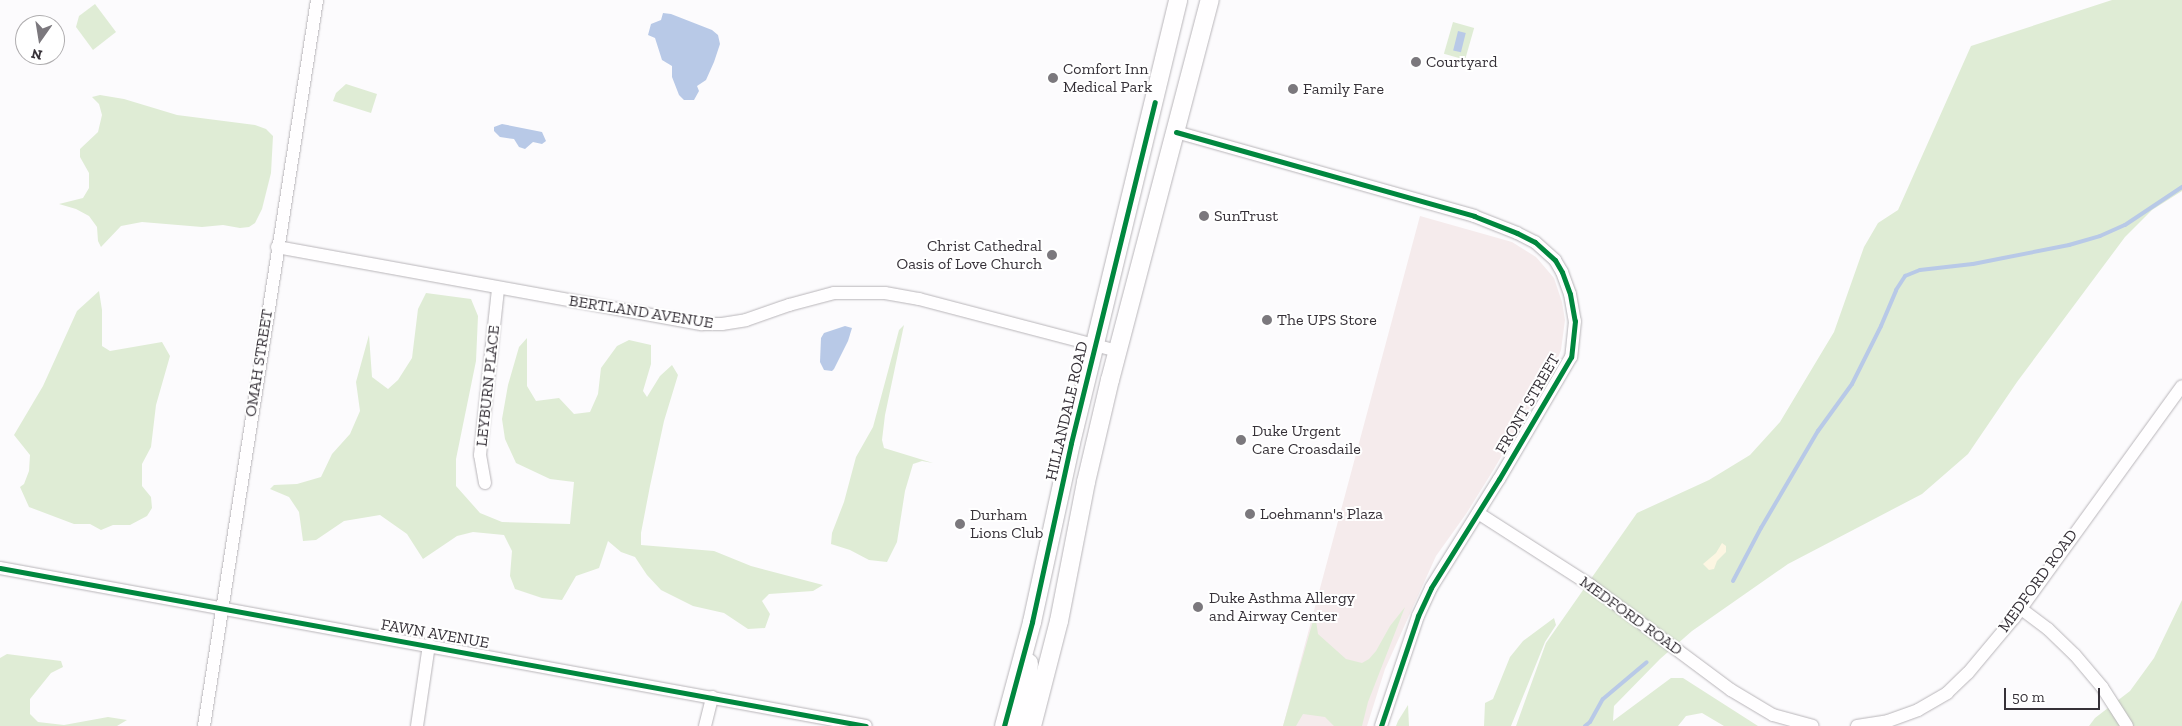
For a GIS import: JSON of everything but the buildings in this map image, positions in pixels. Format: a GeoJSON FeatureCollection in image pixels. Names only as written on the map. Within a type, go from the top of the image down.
{"type":"FeatureCollection","features":[{"type":"Feature","properties":{"kind":"main road","name":"HILLANDALE ROAD"},"geometry":{"type":"LineString","coordinates":[[1004,726],[1032,622],[1095,345],[1178,0]]}},
{"type":"Feature","properties":{"kind":"main road"},"geometry":{"type":"LineString","coordinates":[[1032,726],[1059,621],[1086,482],[1118,351],[1210,0]]}},
{"type":"Feature","properties":{"kind":"main road"},"geometry":{"type":"LineString","coordinates":[[1018,726],[1027,691],[1032,622]]}},
{"type":"Feature","properties":{"kind":"street","name":"OMAH STREET"},"geometry":{"type":"LineString","coordinates":[[204,726],[277,246],[317,0]]}},
{"type":"Feature","properties":{"kind":"street","name":"FRONT STREET"},"geometry":{"type":"LineString","coordinates":[[1176,132],[1474,216],[1535,242],[1555,260],[1562,272],[1570,294],[1575,321],[1570,357],[1478,513],[1444,564],[1418,616],[1381,726]]}},
{"type":"Feature","properties":{"kind":"street","name":"BERTLAND AVENUE"},"geometry":{"type":"LineString","coordinates":[[277,246],[702,324],[746,320],[789,305],[834,293],[885,293],[919,299],[1118,351]]}},
{"type":"Feature","properties":{"kind":"street","name":"LEYBURN PLACE"},"geometry":{"type":"LineString","coordinates":[[485,483],[480,455],[498,288]]}},
{"type":"Feature","properties":{"kind":"street","name":"MEDFORD ROAD"},"geometry":{"type":"LineString","coordinates":[[1857,726],[1888,721],[1918,710],[1946,693],[1968,673],[2020,608],[2182,388]]}},
{"type":"Feature","properties":{"kind":"street","name":"MEDFORD ROAD"},"geometry":{"type":"LineString","coordinates":[[1478,513],[1590,585],[1746,700],[1774,715],[1813,726]]}},
{"type":"Feature","properties":{"kind":"street","name":"FAWN AVENUE"},"geometry":{"type":"LineString","coordinates":[[0,568],[866,726]]}},
{"type":"Feature","properties":{"kind":"street"},"geometry":{"type":"LineString","coordinates":[[2020,608],[2048,629],[2076,655],[2102,687],[2127,726]]}},
{"type":"Feature","properties":{"kind":"street"},"geometry":{"type":"LineString","coordinates":[[417,726],[429,645]]}},
{"type":"Feature","properties":{"kind":"street"},"geometry":{"type":"LineString","coordinates":[[705,726],[712,697]]}},
{"type":"Feature","properties":{"kind":"shaded area"},"geometry":{"type":"Polygon","coordinates":[[[1420,216],[1512,242],[1536,257],[1554,278],[1562,302],[1565,320],[1561,350],[1552,372],[1494,469],[1466,514],[1436,556],[1385,669],[1367,726],[1283,726],[1420,216]]]}},
{"type":"Feature","properties":{"kind":"green space"},"geometry":{"type":"Polygon","coordinates":[[[2112,0],[2182,0],[2182,191],[2152,210],[2125,237],[2017,382],[1968,454],[1922,494],[1788,564],[1692,631],[1660,659],[1614,706],[1613,721],[1671,678],[1683,678],[1758,726],[1724,726],[1702,713],[1686,716],[1678,726],[1516,726],[1546,643],[1637,513],[1709,480],[1750,455],[1780,422],[1834,332],[1864,247],[1878,223],[1898,210],[1971,46],[2112,0]]]}},
{"type":"Feature","properties":{"kind":"green space"},"geometry":{"type":"Polygon","coordinates":[[[95,4],[116,32],[93,50],[76,27],[79,16],[95,4]]]}},
{"type":"Feature","properties":{"kind":"green space"},"geometry":{"type":"Polygon","coordinates":[[[1453,22],[1474,28],[1465,60],[1444,54],[1453,22]]]}},
{"type":"Feature","properties":{"kind":"green space"},"geometry":{"type":"Polygon","coordinates":[[[346,84],[377,94],[371,113],[333,101],[336,93],[346,84]]]}},
{"type":"Feature","properties":{"kind":"green space"},"geometry":{"type":"Polygon","coordinates":[[[100,95],[124,99],[177,115],[255,125],[266,129],[273,136],[271,173],[262,209],[255,223],[249,227],[240,228],[223,225],[202,227],[142,222],[121,226],[101,247],[98,241],[97,227],[89,216],[76,209],[59,204],[83,198],[89,188],[89,173],[80,157],[80,149],[98,132],[102,115],[99,104],[92,97],[100,95]]]}},
{"type":"Feature","properties":{"kind":"green space"},"geometry":{"type":"Polygon","coordinates":[[[99,291],[102,310],[102,346],[110,351],[162,342],[170,356],[156,405],[151,447],[142,464],[142,486],[151,497],[152,508],[147,516],[130,525],[113,525],[101,530],[90,524],[74,524],[29,507],[20,487],[24,484],[29,471],[30,455],[14,435],[43,386],[77,311],[99,291]]]}},
{"type":"Feature","properties":{"kind":"green space"},"geometry":{"type":"Polygon","coordinates":[[[426,293],[471,299],[478,316],[476,361],[456,459],[456,486],[480,513],[502,522],[570,524],[574,482],[550,479],[516,463],[505,439],[502,419],[508,385],[519,347],[527,338],[527,386],[536,401],[559,398],[574,414],[590,412],[598,394],[601,368],[617,346],[629,340],[651,345],[651,364],[643,391],[647,397],[660,376],[672,365],[678,375],[664,421],[641,533],[641,545],[714,551],[751,566],[823,585],[813,591],[769,594],[762,601],[770,614],[765,628],[748,629],[724,613],[693,606],[661,590],[647,575],[635,557],[621,552],[608,541],[599,568],[576,576],[562,600],[542,598],[515,589],[510,576],[512,551],[504,535],[473,532],[457,536],[423,559],[407,534],[380,515],[344,521],[316,540],[303,541],[299,512],[289,497],[270,489],[274,485],[297,484],[321,477],[332,454],[350,434],[360,411],[356,382],[369,335],[372,377],[388,389],[398,380],[412,358],[418,309],[426,293]]]}},
{"type":"Feature","properties":{"kind":"green space"},"geometry":{"type":"Polygon","coordinates":[[[904,325],[885,415],[882,440],[884,448],[933,463],[922,461],[913,464],[905,491],[897,542],[887,562],[869,560],[850,550],[831,544],[832,533],[844,502],[856,457],[873,427],[899,330],[904,325]]]}},
{"type":"Feature","properties":{"kind":"green space"},"geometry":{"type":"Polygon","coordinates":[[[2182,600],[2182,726],[2089,726],[2095,718],[2130,691],[2154,658],[2182,600]]]}},
{"type":"Feature","properties":{"kind":"green space"},"geometry":{"type":"Polygon","coordinates":[[[1405,607],[1368,702],[1362,726],[1334,726],[1325,717],[1303,714],[1296,726],[1283,726],[1315,614],[1318,634],[1346,659],[1362,663],[1369,659],[1376,651],[1390,626],[1405,607]]]}},
{"type":"Feature","properties":{"kind":"green space"},"geometry":{"type":"Polygon","coordinates":[[[1554,618],[1556,625],[1545,642],[1511,726],[1484,726],[1485,703],[1493,699],[1510,657],[1523,641],[1554,618]]]}},
{"type":"Feature","properties":{"kind":"green space"},"geometry":{"type":"Polygon","coordinates":[[[7,654],[61,661],[63,667],[51,673],[30,699],[30,714],[38,722],[64,725],[108,717],[127,720],[117,726],[0,726],[0,658],[7,654]]]}},
{"type":"Feature","properties":{"kind":"green space"},"geometry":{"type":"Polygon","coordinates":[[[1408,705],[1409,726],[1396,726],[1398,721],[1408,705]]]}},
{"type":"Feature","properties":{"kind":"sand"},"geometry":{"type":"Polygon","coordinates":[[[1722,543],[1726,546],[1726,552],[1717,561],[1714,569],[1709,570],[1703,564],[1716,553],[1722,543]]]}},
{"type":"Feature","properties":{"kind":"water"},"geometry":{"type":"Polygon","coordinates":[[[663,13],[671,14],[712,30],[718,35],[720,44],[714,62],[706,80],[697,86],[699,91],[694,100],[684,100],[679,95],[672,77],[672,66],[662,60],[655,38],[648,35],[651,24],[661,20],[663,13]]]}},
{"type":"Feature","properties":{"kind":"water"},"geometry":{"type":"Polygon","coordinates":[[[1458,31],[1466,33],[1461,52],[1453,50],[1458,31]]]}},
{"type":"Feature","properties":{"kind":"water"},"geometry":{"type":"Polygon","coordinates":[[[502,124],[542,132],[546,141],[542,144],[533,142],[525,149],[519,147],[514,139],[500,137],[494,131],[494,127],[502,124]]]}},
{"type":"Feature","properties":{"kind":"water"},"geometry":{"type":"Polygon","coordinates":[[[845,326],[852,328],[848,341],[834,369],[832,371],[824,370],[820,362],[821,338],[824,333],[845,326]]]}},
{"type":"Feature","properties":{"kind":"waterway"},"geometry":{"type":"LineString","coordinates":[[1733,581],[1761,528],[1818,431],[1852,384],[1881,326],[1896,290],[1905,276],[1920,270],[1973,264],[2069,245],[2100,236],[2125,225],[2182,187]]}},
{"type":"Feature","properties":{"kind":"waterway"},"geometry":{"type":"LineString","coordinates":[[1585,726],[1590,722],[1603,699],[1647,662]]}},
{"type":"Feature","properties":{"kind":"cycle path"},"geometry":{"type":"LineString","coordinates":[[1004,726],[1032,622],[1071,443],[1155,102]]}},
{"type":"Feature","properties":{"kind":"cycle path"},"geometry":{"type":"LineString","coordinates":[[1176,132],[1474,216],[1517,233],[1535,242],[1555,260],[1562,272],[1570,294],[1575,321],[1571,357],[1499,479],[1431,588],[1418,616],[1381,726]]}},
{"type":"Feature","properties":{"kind":"cycle path"},"geometry":{"type":"LineString","coordinates":[[0,568],[866,726]]}},
{"type":"Feature","properties":{"kind":"place","name":"Courtyard"},"geometry":{"type":"Point","coordinates":[1416,62]}},
{"type":"Feature","properties":{"kind":"place","name":"Comfort Inn Medical Park"},"geometry":{"type":"Point","coordinates":[1053,78]}},
{"type":"Feature","properties":{"kind":"place","name":"Family Fare"},"geometry":{"type":"Point","coordinates":[1293,89]}},
{"type":"Feature","properties":{"kind":"place","name":"SunTrust"},"geometry":{"type":"Point","coordinates":[1204,216]}},
{"type":"Feature","properties":{"kind":"place","name":"Christ Cathedral Oasis of Love Church"},"geometry":{"type":"Point","coordinates":[1052,255]}},
{"type":"Feature","properties":{"kind":"place","name":"The UPS Store"},"geometry":{"type":"Point","coordinates":[1267,320]}},
{"type":"Feature","properties":{"kind":"place","name":"Duke Urgent Care Croasdaile"},"geometry":{"type":"Point","coordinates":[1241,440]}},
{"type":"Feature","properties":{"kind":"place","name":"Loehmann's Plaza"},"geometry":{"type":"Point","coordinates":[1250,514]}},
{"type":"Feature","properties":{"kind":"place","name":"Durham Lions Club"},"geometry":{"type":"Point","coordinates":[960,524]}},
{"type":"Feature","properties":{"kind":"place","name":"Duke Asthma Allergy and Airway Center"},"geometry":{"type":"Point","coordinates":[1198,607]}}]}
